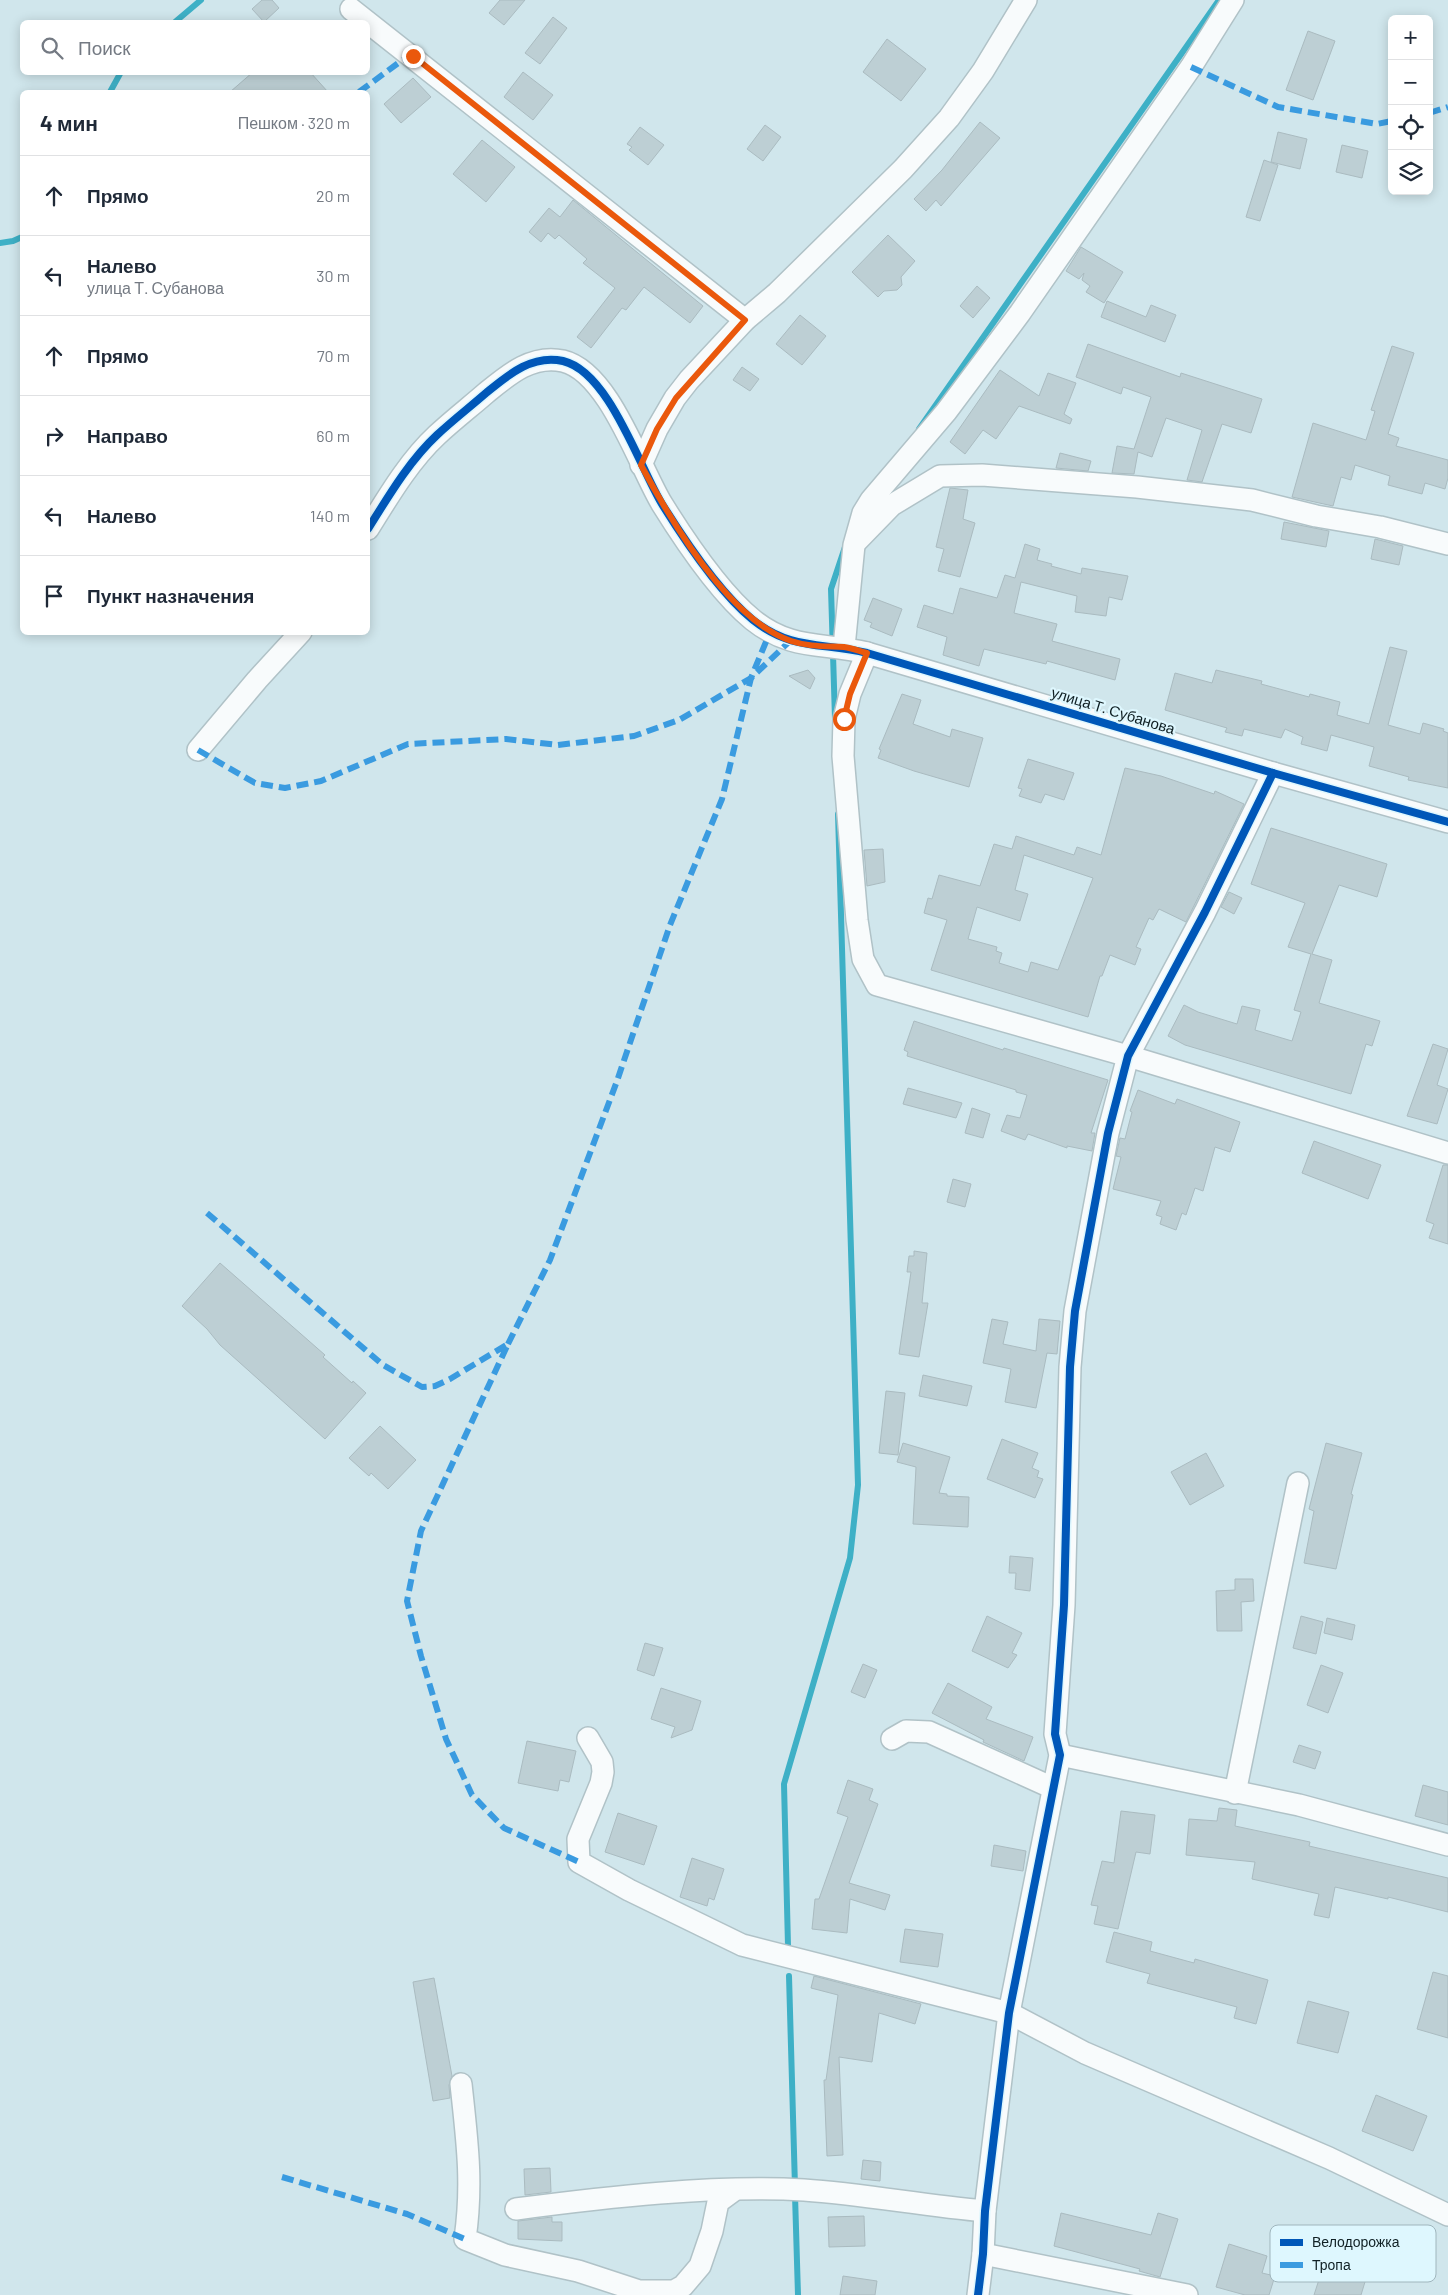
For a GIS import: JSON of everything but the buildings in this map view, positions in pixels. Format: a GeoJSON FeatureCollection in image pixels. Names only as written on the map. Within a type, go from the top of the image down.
{"type":"FeatureCollection","features":[{"type":"Feature","properties":{"kind":"street"},"geometry":{"type":"LineString","coordinates":[[641,465],[657,429],[676,398],[745,320],[777,293],[903,169],[949,118],[983,71],[1026,0]]}},
{"type":"Feature","properties":{"kind":"street"},"geometry":{"type":"LineString","coordinates":[[841,648],[854,545],[863,513],[871,500],[946,412],[1020,313],[1191,67],[1233,0]]}},
{"type":"Feature","properties":{"kind":"street"},"geometry":{"type":"LineString","coordinates":[[351,9],[365,20]]}},
{"type":"Feature","properties":{"kind":"street"},"geometry":{"type":"LineString","coordinates":[[370,24],[745,320]]}},
{"type":"Feature","properties":{"kind":"street","name":"улица Т. Субанова"},"geometry":{"type":"LineString","coordinates":[[370,526],[403,476],[436,436],[511,372],[538,360],[563,361],[583,371],[607,398],[662,504],[722,589],[737,606],[770,632],[805,645],[841,648],[867,653],[1273,773],[1448,822]]}},
{"type":"Feature","properties":{"kind":"street"},"geometry":{"type":"LineString","coordinates":[[854,545],[892,505],[940,476],[952,475],[982,475],[1137,487],[1252,500],[1316,516],[1380,527],[1448,544]]}},
{"type":"Feature","properties":{"kind":"street"},"geometry":{"type":"LineString","coordinates":[[198,750],[257,680],[298,635]]}},
{"type":"Feature","properties":{"kind":"street"},"geometry":{"type":"LineString","coordinates":[[867,653],[850,694],[846,710],[843,756],[857,920],[863,958],[877,986],[1128,1056],[1448,1153]]}},
{"type":"Feature","properties":{"kind":"street"},"geometry":{"type":"LineString","coordinates":[[978,2295],[983,2254],[985,2211],[1009,2013],[1060,1755],[1055,1734],[1065,1597],[1070,1367],[1075,1311],[1092,1213],[1108,1133],[1128,1056],[1205,912],[1273,773]]}},
{"type":"Feature","properties":{"kind":"street"},"geometry":{"type":"LineString","coordinates":[[1235,1793],[1298,1483]]}},
{"type":"Feature","properties":{"kind":"street"},"geometry":{"type":"LineString","coordinates":[[892,1739],[906,1732],[929,1732],[1053,1788]]}},
{"type":"Feature","properties":{"kind":"street"},"geometry":{"type":"LineString","coordinates":[[588,1738],[602,1762],[603,1772],[601,1783],[578,1838],[579,1862],[629,1890],[742,1945],[1009,2013],[1085,2054],[1329,2158],[1448,2215]]}},
{"type":"Feature","properties":{"kind":"street"},"geometry":{"type":"LineString","coordinates":[[1060,1755],[1299,1805],[1448,1845]]}},
{"type":"Feature","properties":{"kind":"street"},"geometry":{"type":"LineString","coordinates":[[461,2084],[470,2164],[470,2203],[465,2238],[505,2255],[578,2272],[639,2291],[674,2292],[691,2278],[700,2266],[712,2230],[718,2202],[733,2191]]}},
{"type":"Feature","properties":{"kind":"street"},"geometry":{"type":"LineString","coordinates":[[516,2208],[593,2198],[733,2191],[801,2190],[857,2194],[942,2207],[985,2211]]}},
{"type":"Feature","properties":{"kind":"street"},"geometry":{"type":"LineString","coordinates":[[983,2254],[1187,2295]]}},
{"type":"Feature","properties":{"kind":"waterway"},"geometry":{"type":"LineString","coordinates":[[177,20],[201,0]]}},
{"type":"Feature","properties":{"kind":"waterway"},"geometry":{"type":"LineString","coordinates":[[919,429],[1219,0]]}},
{"type":"Feature","properties":{"kind":"waterway"},"geometry":{"type":"LineString","coordinates":[[111,90],[119,75]]}},
{"type":"Feature","properties":{"kind":"waterway"},"geometry":{"type":"LineString","coordinates":[[0,243],[20,238]]}},
{"type":"Feature","properties":{"kind":"waterway"},"geometry":{"type":"LineString","coordinates":[[835,719],[831,589],[845,547]]}},
{"type":"Feature","properties":{"kind":"waterway"},"geometry":{"type":"LineString","coordinates":[[788,1946],[784,1784],[850,1558],[858,1485],[838,814]]}},
{"type":"Feature","properties":{"kind":"waterway"},"geometry":{"type":"LineString","coordinates":[[789,1976],[795,2187]]}},
{"type":"Feature","properties":{"kind":"waterway"},"geometry":{"type":"LineString","coordinates":[[795,2195],[798,2295]]}},
{"type":"Feature","properties":{"kind":"marked path"},"geometry":{"type":"LineString","coordinates":[[362,90],[401,61],[413,56]]}},
{"type":"Feature","properties":{"kind":"marked path"},"geometry":{"type":"LineString","coordinates":[[1191,67],[1278,107],[1377,124],[1388,122]]}},
{"type":"Feature","properties":{"kind":"marked path"},"geometry":{"type":"LineString","coordinates":[[1433,112],[1448,107]]}},
{"type":"Feature","properties":{"kind":"marked path"},"geometry":{"type":"LineString","coordinates":[[508,1344],[550,1260],[617,1081],[670,925],[722,799],[751,678],[770,632]]}},
{"type":"Feature","properties":{"kind":"marked path"},"geometry":{"type":"LineString","coordinates":[[198,750],[255,783],[285,788],[321,781],[408,744],[506,739],[558,745],[634,736],[679,720],[751,678],[790,641]]}},
{"type":"Feature","properties":{"kind":"marked path"},"geometry":{"type":"LineString","coordinates":[[207,1213],[383,1365],[422,1387],[435,1386],[450,1379],[508,1344],[421,1531],[407,1601],[446,1739],[472,1795],[504,1828],[579,1862]]}},
{"type":"Feature","properties":{"kind":"marked path"},"geometry":{"type":"LineString","coordinates":[[282,2177],[407,2214],[465,2239]]}},
{"type":"Feature","properties":{"kind":"cycle path"},"geometry":{"type":"LineString","coordinates":[[370,526],[417,456],[449,424],[503,379],[521,368],[541,361],[563,361],[580,369],[595,383],[621,422],[662,504],[692,550],[728,596],[753,620],[767,630],[781,637],[808,644],[867,653],[1273,773],[1448,822]]}},
{"type":"Feature","properties":{"kind":"cycle path"},"geometry":{"type":"LineString","coordinates":[[978,2295],[983,2254],[985,2211],[1009,2013],[1060,1755],[1055,1734],[1064,1605],[1070,1367],[1075,1311],[1108,1133],[1128,1056],[1205,912],[1273,773]]}},
{"type":"Feature","properties":{"kind":"route"},"geometry":{"type":"LineString","coordinates":[[413,56],[720,298],[745,320],[689,380],[676,398],[657,429],[641,465],[662,504],[722,589],[737,606],[770,632],[790,641],[805,645],[844,647],[867,653],[850,694],[844,719]]}}]}
